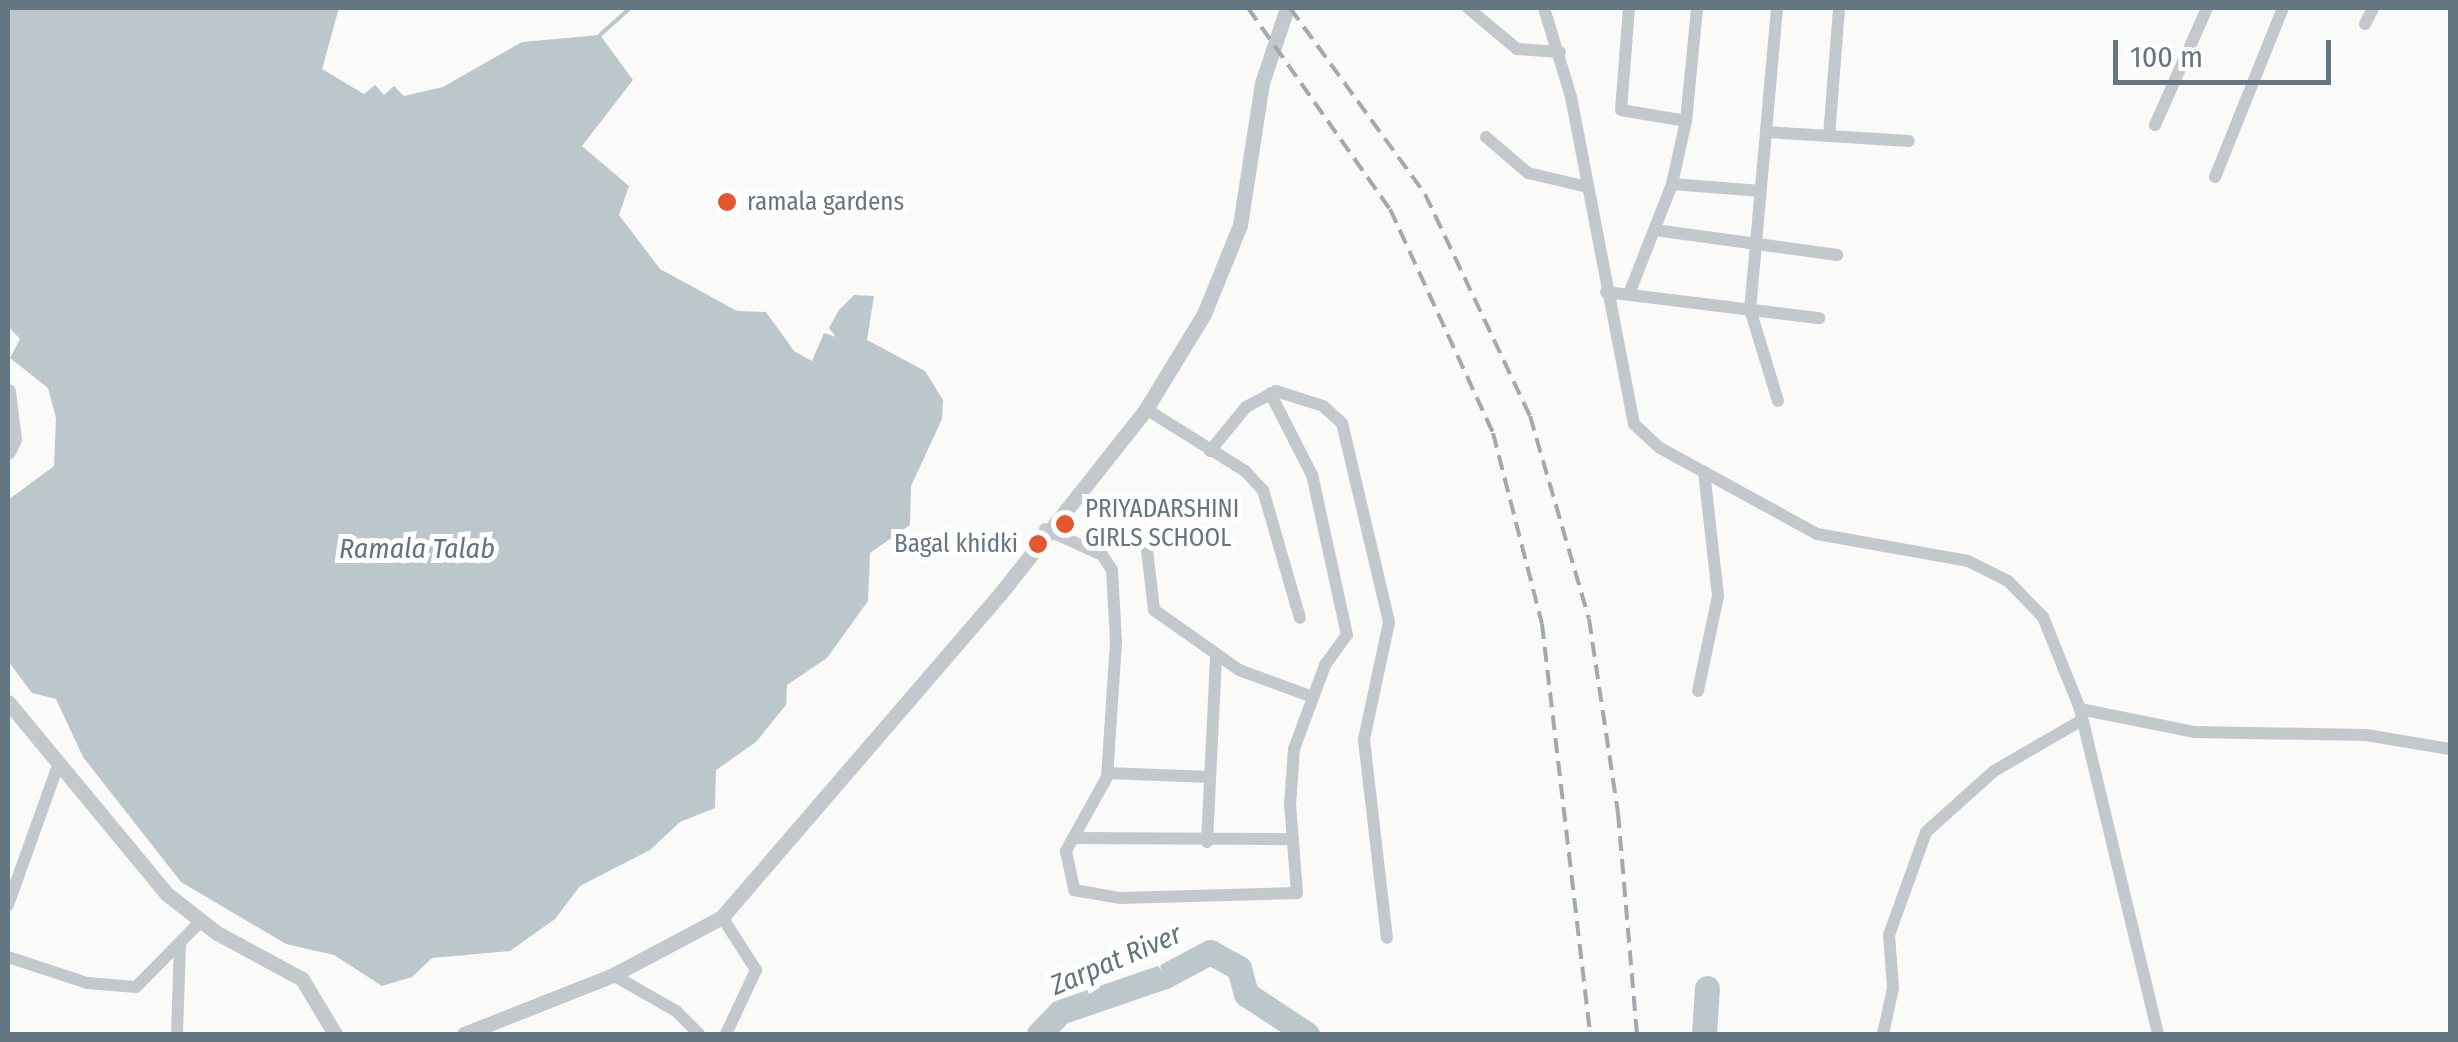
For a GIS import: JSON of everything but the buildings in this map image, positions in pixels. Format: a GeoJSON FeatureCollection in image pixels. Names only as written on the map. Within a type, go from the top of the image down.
{"type":"FeatureCollection","features":[{"type":"Feature","properties":{"kind":"street"},"geometry":{"type":"LineString","coordinates":[[464,1034],[613,974],[722,917],[1000,594],[1045,529],[1146,409],[1204,314],[1240,225],[1262,83],[1287,8]]}},
{"type":"Feature","properties":{"kind":"street"},"geometry":{"type":"LineString","coordinates":[[1468,8],[1517,48],[1560,52]]}},
{"type":"Feature","properties":{"kind":"street"},"geometry":{"type":"LineString","coordinates":[[1544,8],[1560,52],[1634,424],[1648,440],[1828,538],[1949,556],[2008,581],[2049,628],[2081,715],[2158,1034]]}},
{"type":"Feature","properties":{"kind":"street"},"geometry":{"type":"LineString","coordinates":[[1629,8],[1621,110],[1686,122]]}},
{"type":"Feature","properties":{"kind":"street"},"geometry":{"type":"LineString","coordinates":[[1629,294],[1672,184],[1686,122],[1698,8]]}},
{"type":"Feature","properties":{"kind":"street"},"geometry":{"type":"LineString","coordinates":[[1777,8],[1750,309],[1778,401]]}},
{"type":"Feature","properties":{"kind":"street"},"geometry":{"type":"LineString","coordinates":[[1829,136],[1838,8]]}},
{"type":"Feature","properties":{"kind":"street"},"geometry":{"type":"LineString","coordinates":[[2154,125],[2207,8]]}},
{"type":"Feature","properties":{"kind":"street"},"geometry":{"type":"LineString","coordinates":[[2214,177],[2282,8]]}},
{"type":"Feature","properties":{"kind":"street"},"geometry":{"type":"LineString","coordinates":[[2365,24],[2373,8]]}},
{"type":"Feature","properties":{"kind":"street"},"geometry":{"type":"LineString","coordinates":[[1766,132],[1909,140]]}},
{"type":"Feature","properties":{"kind":"street"},"geometry":{"type":"LineString","coordinates":[[1486,137],[1528,173],[1587,187]]}},
{"type":"Feature","properties":{"kind":"street"},"geometry":{"type":"LineString","coordinates":[[1672,184],[1761,191]]}},
{"type":"Feature","properties":{"kind":"street"},"geometry":{"type":"LineString","coordinates":[[1655,230],[1837,254]]}},
{"type":"Feature","properties":{"kind":"street"},"geometry":{"type":"LineString","coordinates":[[1606,292],[1818,318]]}},
{"type":"Feature","properties":{"kind":"street"},"geometry":{"type":"LineString","coordinates":[[8,391],[14,439],[8,452]]}},
{"type":"Feature","properties":{"kind":"street"},"geometry":{"type":"LineString","coordinates":[[1210,451],[1240,412],[1270,393],[1323,406],[1342,423],[1389,622],[1367,713],[1364,756],[1387,938]]}},
{"type":"Feature","properties":{"kind":"street"},"geometry":{"type":"LineString","coordinates":[[1045,529],[1102,555],[1112,570],[1116,642],[1107,774],[1066,850],[1074,890],[1120,898],[1295,894],[1293,758],[1328,659],[1347,635],[1312,475],[1270,393]]}},
{"type":"Feature","properties":{"kind":"street"},"geometry":{"type":"LineString","coordinates":[[1146,409],[1244,471],[1265,495],[1300,618]]}},
{"type":"Feature","properties":{"kind":"street"},"geometry":{"type":"LineString","coordinates":[[1698,691],[1718,596],[1704,472]]}},
{"type":"Feature","properties":{"kind":"street"},"geometry":{"type":"LineString","coordinates":[[1146,541],[1150,607],[1216,656],[1313,697]]}},
{"type":"Feature","properties":{"kind":"street"},"geometry":{"type":"LineString","coordinates":[[1206,842],[1216,656]]}},
{"type":"Feature","properties":{"kind":"street"},"geometry":{"type":"LineString","coordinates":[[8,702],[56,768],[200,922],[302,979],[336,1034]]}},
{"type":"Feature","properties":{"kind":"street"},"geometry":{"type":"LineString","coordinates":[[1883,1034],[1893,988],[1889,936],[1926,832],[1994,771],[2081,715],[2194,732],[2366,735],[2450,748]]}},
{"type":"Feature","properties":{"kind":"street"},"geometry":{"type":"LineString","coordinates":[[8,905],[56,768]]}},
{"type":"Feature","properties":{"kind":"street"},"geometry":{"type":"LineString","coordinates":[[1107,774],[1210,777]]}},
{"type":"Feature","properties":{"kind":"street"},"geometry":{"type":"LineString","coordinates":[[1073,838],[1206,842],[1293,839]]}},
{"type":"Feature","properties":{"kind":"street"},"geometry":{"type":"LineString","coordinates":[[722,917],[756,970],[726,1034]]}},
{"type":"Feature","properties":{"kind":"street"},"geometry":{"type":"LineString","coordinates":[[8,957],[87,983],[130,988],[141,984],[200,922]]}},
{"type":"Feature","properties":{"kind":"street"},"geometry":{"type":"LineString","coordinates":[[176,1034],[180,944]]}},
{"type":"Feature","properties":{"kind":"street"},"geometry":{"type":"LineString","coordinates":[[613,974],[676,1011],[699,1034]]}},
{"type":"Feature","properties":{"kind":"water","name":"Ramala Talab"},"geometry":{"type":"Polygon","coordinates":[[[8,8],[339,8],[322,69],[364,94],[375,85],[384,95],[394,86],[404,96],[443,87],[522,42],[600,35],[633,80],[582,146],[629,186],[619,215],[660,269],[737,311],[766,312],[794,351],[812,361],[824,333],[836,337],[829,328],[839,310],[854,295],[874,296],[867,340],[925,371],[943,400],[942,419],[911,486],[910,525],[870,553],[868,601],[827,658],[787,685],[786,705],[756,742],[716,770],[715,808],[680,822],[650,850],[580,886],[555,919],[510,951],[432,958],[412,977],[382,986],[334,955],[286,944],[181,882],[83,757],[56,699],[32,693],[8,661],[8,500],[54,466],[56,418],[48,388],[10,358],[20,339],[8,326],[8,8]]]}},
{"type":"Feature","properties":{"kind":"waterway"},"geometry":{"type":"LineString","coordinates":[[600,35],[630,8]]}},
{"type":"Feature","properties":{"kind":"waterway","name":"Zarpat River"},"geometry":{"type":"LineString","coordinates":[[1039,1034],[1060,1012],[1165,976],[1210,952],[1239,968],[1246,994],[1307,1034]]}},
{"type":"Feature","properties":{"kind":"waterway","name":"Zarpat River"},"geometry":{"type":"LineString","coordinates":[[1704,1034],[1707,988]]}},
{"type":"Feature","properties":{"kind":"railway"},"geometry":{"type":"LineString","coordinates":[[1248,8],[1390,209],[1493,433],[1542,624],[1590,1034]]}},
{"type":"Feature","properties":{"kind":"railway"},"geometry":{"type":"LineString","coordinates":[[1290,8],[1425,194],[1530,416],[1589,619],[1618,813],[1637,1034]]}},
{"type":"Feature","properties":{"kind":"place","name":"ramala gardens"},"geometry":{"type":"Point","coordinates":[727,202]}},
{"type":"Feature","properties":{"kind":"place","name":"PRIYADARSHINI GIRLS SCHOOL"},"geometry":{"type":"Point","coordinates":[1065,524]}},
{"type":"Feature","properties":{"kind":"place","name":"Bagal khidki"},"geometry":{"type":"Point","coordinates":[1038,544]}}]}
